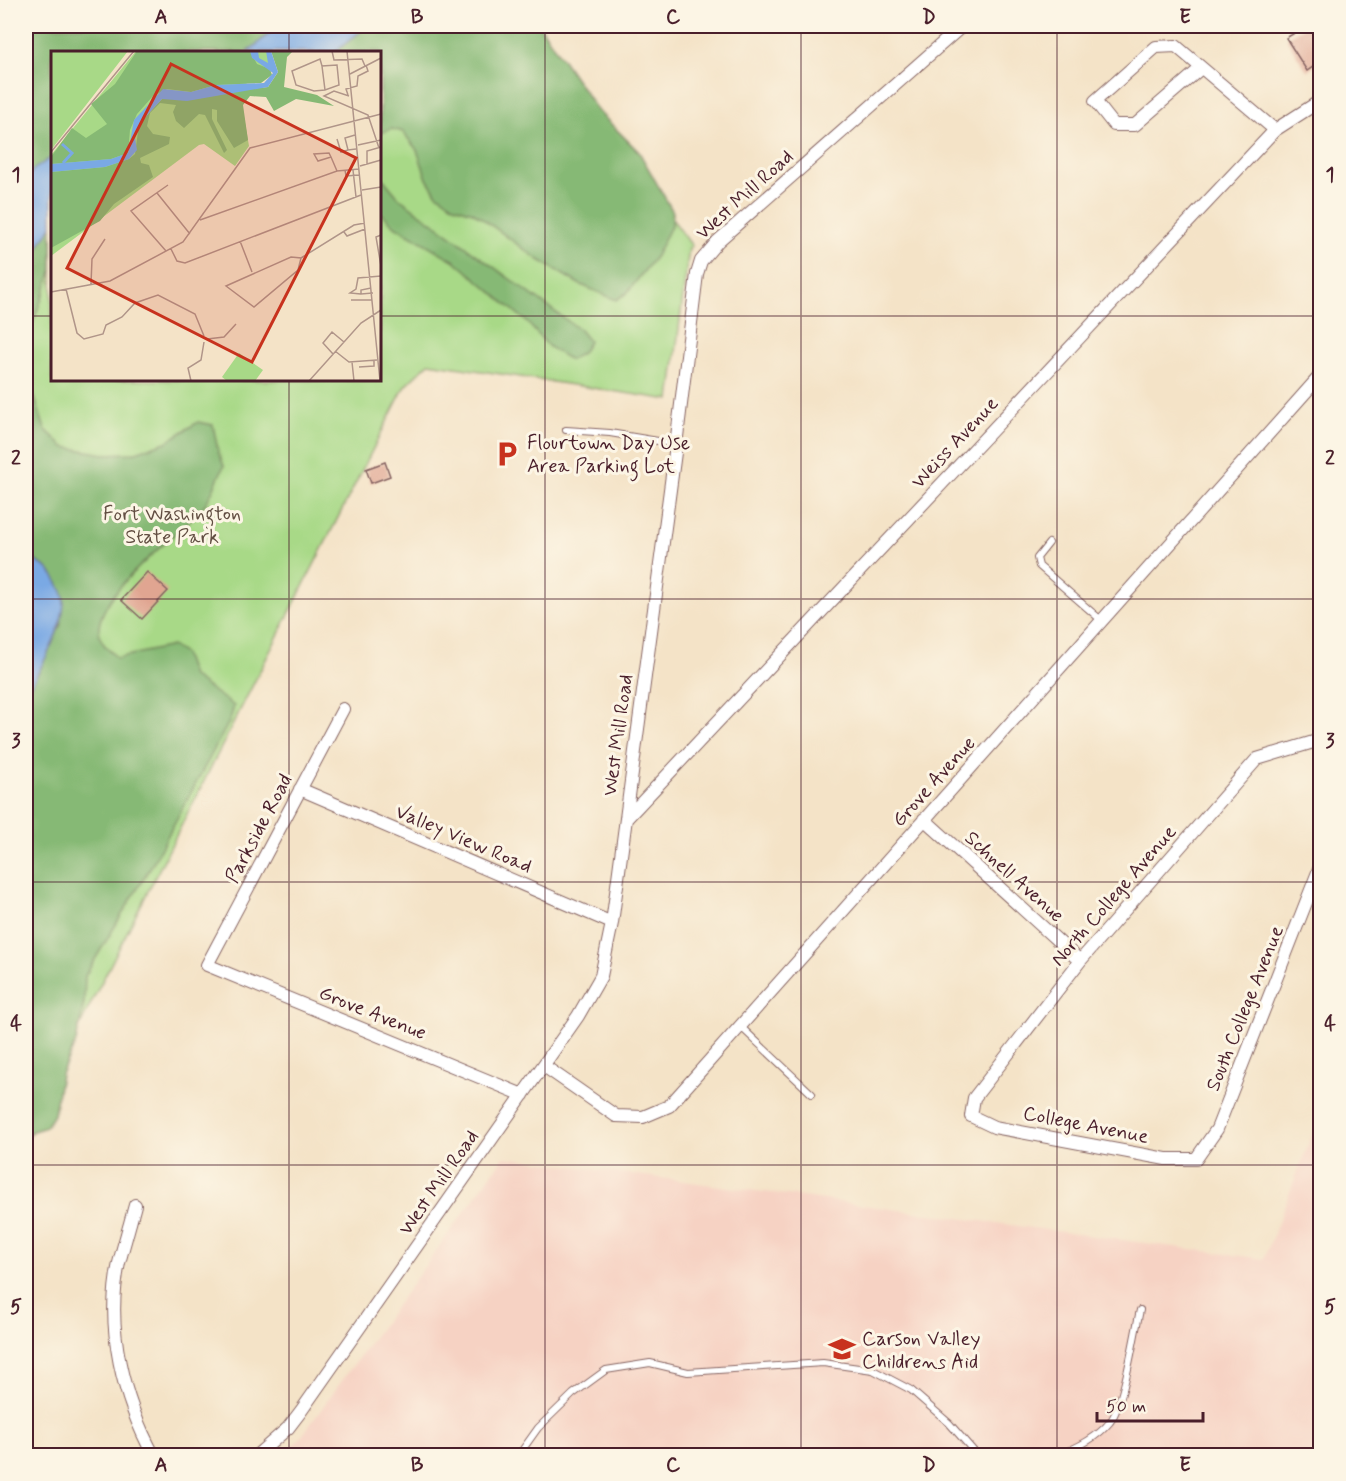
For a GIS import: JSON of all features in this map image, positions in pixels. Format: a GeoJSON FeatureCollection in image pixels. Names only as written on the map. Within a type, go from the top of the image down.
{"type":"FeatureCollection","features":[{"type":"Feature","properties":{"kind":"street","name":"West Mill Road"},"geometry":{"type":"LineString","coordinates":[[256,1455],[288,1428],[301,1411],[544,1066],[593,992],[601,976],[612,923],[697,274],[701,261],[707,252],[962,26]]}},
{"type":"Feature","properties":{"kind":"street"},"geometry":{"type":"LineString","coordinates":[[1201,68],[1135,125],[1114,125],[1095,101],[1156,47],[1176,46],[1275,130]]}},
{"type":"Feature","properties":{"kind":"street","name":"Weiss Avenue"},"geometry":{"type":"LineString","coordinates":[[625,820],[1275,130],[1319,104]]}},
{"type":"Feature","properties":{"kind":"street","name":"Grove Avenue"},"geometry":{"type":"LineString","coordinates":[[544,1066],[616,1116],[643,1117],[669,1106],[1320,376]]}},
{"type":"Feature","properties":{"kind":"street","name":"Parkside Road"},"geometry":{"type":"LineString","coordinates":[[207,965],[343,709]]}},
{"type":"Feature","properties":{"kind":"street","name":"North College Avenue"},"geometry":{"type":"LineString","coordinates":[[971,1116],[974,1098],[1080,961],[1257,759],[1320,740]]}},
{"type":"Feature","properties":{"kind":"street","name":"Valley View Road"},"geometry":{"type":"LineString","coordinates":[[300,789],[612,923]]}},
{"type":"Feature","properties":{"kind":"street","name":"Schnell Avenue"},"geometry":{"type":"LineString","coordinates":[[924,819],[1080,961]]}},
{"type":"Feature","properties":{"kind":"street","name":"South College Avenue"},"geometry":{"type":"LineString","coordinates":[[1196,1159],[1217,1129],[1320,867]]}},
{"type":"Feature","properties":{"kind":"street","name":"Grove Avenue"},"geometry":{"type":"LineString","coordinates":[[207,965],[523,1095]]}},
{"type":"Feature","properties":{"kind":"street","name":"College Avenue"},"geometry":{"type":"LineString","coordinates":[[971,1116],[994,1127],[1166,1159],[1196,1159]]}},
{"type":"Feature","properties":{"kind":"street"},"geometry":{"type":"LineString","coordinates":[[135,1205],[119,1265],[115,1328],[127,1398],[154,1455]]}},
{"type":"Feature","properties":{"kind":"lane"},"geometry":{"type":"LineString","coordinates":[[566,430],[610,433],[676,445]]}},
{"type":"Feature","properties":{"kind":"lane"},"geometry":{"type":"LineString","coordinates":[[1049,543],[1036,558],[1039,566],[1102,621]]}},
{"type":"Feature","properties":{"kind":"lane"},"geometry":{"type":"LineString","coordinates":[[740,1026],[812,1094]]}},
{"type":"Feature","properties":{"kind":"lane"},"geometry":{"type":"LineString","coordinates":[[1055,1455],[1099,1434],[1111,1420],[1119,1403],[1140,1310]]}},
{"type":"Feature","properties":{"kind":"lane"},"geometry":{"type":"LineString","coordinates":[[518,1455],[538,1428],[573,1394],[606,1370],[650,1363],[688,1372],[823,1363],[873,1370],[910,1390],[949,1423],[978,1455]]}},
{"type":"Feature","properties":{"kind":"shaded area","name":"Carson Valley Childrens Aid"},"geometry":{"type":"Polygon","coordinates":[[[1320,1114],[1320,1455],[279,1456],[299,1440],[504,1157],[1264,1259],[1320,1114]]]}},
{"type":"Feature","properties":{"kind":"green space","name":"Fort Washington State Park"},"geometry":{"type":"Polygon","coordinates":[[[26,26],[531,26],[692,246],[689,248],[670,400],[429,363],[405,386],[86,1013],[26,1143],[26,26]]]}},
{"type":"Feature","properties":{"kind":"green space"},"geometry":{"type":"Polygon","coordinates":[[[26,26],[278,26],[249,51],[51,51],[51,158],[26,181],[26,26]]]}},
{"type":"Feature","properties":{"kind":"green space"},"geometry":{"type":"Polygon","coordinates":[[[367,26],[540,26],[597,110],[639,152],[673,212],[672,224],[656,256],[627,293],[616,300],[579,284],[539,260],[473,212],[454,206],[436,193],[427,179],[417,150],[403,132],[392,129],[381,133],[381,51],[336,51],[367,26]]]}},
{"type":"Feature","properties":{"kind":"green space"},"geometry":{"type":"Polygon","coordinates":[[[381,176],[399,198],[580,330],[589,341],[582,353],[570,360],[549,347],[526,321],[455,261],[396,227],[381,213],[381,176]]]}},
{"type":"Feature","properties":{"kind":"green space"},"geometry":{"type":"Polygon","coordinates":[[[51,228],[51,274],[26,341],[26,275],[39,246],[51,228]]]}},
{"type":"Feature","properties":{"kind":"green space"},"geometry":{"type":"Polygon","coordinates":[[[26,341],[29,380],[45,429],[64,447],[104,454],[133,453],[166,442],[198,422],[213,425],[218,451],[224,466],[209,498],[191,519],[140,565],[110,600],[102,616],[99,632],[103,643],[117,658],[172,646],[184,654],[192,676],[234,706],[230,720],[153,863],[85,976],[84,1003],[76,1042],[61,1074],[54,1115],[46,1127],[30,1132],[26,1136],[26,693],[40,670],[61,624],[47,568],[26,555],[26,341]]]}},
{"type":"Feature","properties":{"kind":"water"},"geometry":{"type":"Polygon","coordinates":[[[278,26],[367,26],[336,51],[249,51],[278,26]]]}},
{"type":"Feature","properties":{"kind":"water"},"geometry":{"type":"Polygon","coordinates":[[[51,158],[51,228],[39,246],[26,275],[26,181],[33,170],[51,158]]]}},
{"type":"Feature","properties":{"kind":"water"},"geometry":{"type":"Polygon","coordinates":[[[26,555],[49,570],[64,599],[56,634],[26,693],[26,555]]]}},
{"type":"Feature","properties":{"kind":"building"},"geometry":{"type":"Polygon","coordinates":[[[1306,26],[1314,26],[1320,35],[1320,62],[1307,71],[1286,38],[1306,26]]]}},
{"type":"Feature","properties":{"kind":"building"},"geometry":{"type":"Polygon","coordinates":[[[385,462],[390,476],[371,483],[366,469],[385,462]]]}},
{"type":"Feature","properties":{"kind":"building"},"geometry":{"type":"Polygon","coordinates":[[[147,572],[168,591],[142,619],[121,600],[147,572]]]}},
{"type":"Feature","properties":{"kind":"place","name":"Flourtown Day Use Area Parking Lot"},"geometry":{"type":"Point","coordinates":[507,454]}},
{"type":"Feature","properties":{"kind":"place","name":"Carson Valley Childrens Aid"},"geometry":{"type":"Point","coordinates":[842,1349]}}]}
